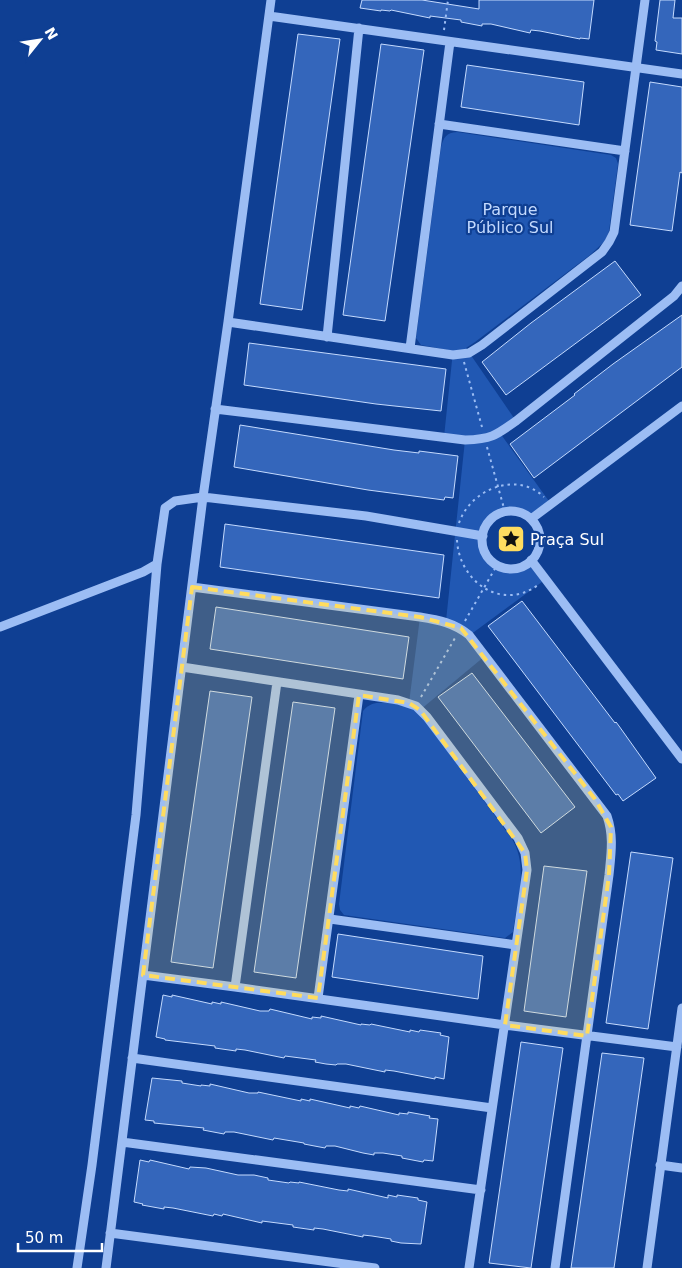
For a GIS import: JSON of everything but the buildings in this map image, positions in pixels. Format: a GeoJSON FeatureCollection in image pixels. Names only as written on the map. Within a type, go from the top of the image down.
{"type":"FeatureCollection","features":[{"type":"Feature","properties":{"kind":"street"},"geometry":{"type":"LineString","coordinates":[[106,1268],[203,497],[271,0]]}},
{"type":"Feature","properties":{"kind":"street"},"geometry":{"type":"LineString","coordinates":[[228,322],[453,355],[469,353],[482,345],[602,252],[610,242],[614,232],[645,0]]}},
{"type":"Feature","properties":{"kind":"street"},"geometry":{"type":"LineString","coordinates":[[269,16],[682,74]]}},
{"type":"Feature","properties":{"kind":"street"},"geometry":{"type":"LineString","coordinates":[[327,336],[359,28]]}},
{"type":"Feature","properties":{"kind":"street"},"geometry":{"type":"LineString","coordinates":[[410,348],[439,124],[446,41]]}},
{"type":"Feature","properties":{"kind":"street"},"geometry":{"type":"LineString","coordinates":[[439,124],[625,151]]}},
{"type":"Feature","properties":{"kind":"street"},"geometry":{"type":"LineString","coordinates":[[215,408],[465,440],[486,439],[500,433],[516,421],[674,296],[682,286]]}},
{"type":"Feature","properties":{"kind":"street"},"geometry":{"type":"LineString","coordinates":[[531,519],[682,406]]}},
{"type":"Feature","properties":{"kind":"street"},"geometry":{"type":"LineString","coordinates":[[77,1268],[92,1165],[136,815],[157,564],[165,508],[175,501],[203,497],[366,516],[483,536]]}},
{"type":"Feature","properties":{"kind":"street"},"geometry":{"type":"LineString","coordinates":[[514,511],[531,519],[536,526],[540,543],[537,553],[531,560],[524,566],[506,568],[497,565],[490,559],[485,552],[483,536],[485,527],[490,520],[505,512],[514,511]]}},
{"type":"Feature","properties":{"kind":"street"},"geometry":{"type":"LineString","coordinates":[[531,560],[682,759]]}},
{"type":"Feature","properties":{"kind":"street"},"geometry":{"type":"LineString","coordinates":[[0,627],[143,572],[157,564]]}},
{"type":"Feature","properties":{"kind":"street"},"geometry":{"type":"LineString","coordinates":[[192,587],[446,621],[461,628],[469,635],[606,816],[611,827],[612,840],[609,875],[555,1268]]}},
{"type":"Feature","properties":{"kind":"street"},"geometry":{"type":"LineString","coordinates":[[182,667],[409,703],[420,710],[518,838],[525,853],[527,870],[469,1268]]}},
{"type":"Feature","properties":{"kind":"street"},"geometry":{"type":"LineString","coordinates":[[235,987],[277,682]]}},
{"type":"Feature","properties":{"kind":"street"},"geometry":{"type":"LineString","coordinates":[[318,998],[360,694]]}},
{"type":"Feature","properties":{"kind":"street"},"geometry":{"type":"LineString","coordinates":[[330,919],[516,945]]}},
{"type":"Feature","properties":{"kind":"street"},"geometry":{"type":"LineString","coordinates":[[143,975],[677,1047]]}},
{"type":"Feature","properties":{"kind":"street"},"geometry":{"type":"LineString","coordinates":[[647,1268],[682,1008]]}},
{"type":"Feature","properties":{"kind":"street"},"geometry":{"type":"LineString","coordinates":[[132,1058],[492,1108]]}},
{"type":"Feature","properties":{"kind":"street"},"geometry":{"type":"LineString","coordinates":[[122,1142],[480,1190]]}},
{"type":"Feature","properties":{"kind":"street"},"geometry":{"type":"LineString","coordinates":[[660,1165],[682,1168]]}},
{"type":"Feature","properties":{"kind":"street"},"geometry":{"type":"LineString","coordinates":[[110,1233],[375,1268]]}},
{"type":"Feature","properties":{"kind":"path"},"geometry":{"type":"LineString","coordinates":[[446,41],[448,0]]}},
{"type":"Feature","properties":{"kind":"path"},"geometry":{"type":"LineString","coordinates":[[546,579],[528,592],[511,596],[484,588],[466,571],[458,554],[457,531],[460,520],[468,506],[480,494],[498,486],[512,484],[529,487],[551,504]]}},
{"type":"Feature","properties":{"kind":"highlighted area"},"geometry":{"type":"Polygon","coordinates":[[[192,587],[420,617],[461,628],[595,799],[611,827],[609,875],[587,1036],[505,1025],[527,870],[525,853],[420,710],[409,703],[359,695],[318,998],[143,975],[192,587]]]}},
{"type":"Feature","properties":{"kind":"green space","name":"Parque Público Sul"},"geometry":{"type":"Polygon","coordinates":[[[457,132],[611,155],[616,158],[618,164],[609,231],[605,241],[590,255],[466,348],[516,421],[500,433],[551,504],[531,519],[516,513],[504,513],[493,518],[486,527],[483,538],[484,549],[490,560],[510,569],[521,566],[531,560],[546,579],[470,635],[485,656],[420,710],[423,718],[512,839],[517,850],[521,873],[519,896],[513,932],[505,938],[344,915],[340,910],[339,904],[363,711],[378,703],[409,703],[420,617],[446,621],[465,440],[444,437],[453,351],[421,345],[416,338],[441,147],[446,136],[457,132]]]}},
{"type":"Feature","properties":{"kind":"place","name":"Praça Sul"},"geometry":{"type":"Point","coordinates":[511,539]}}]}
